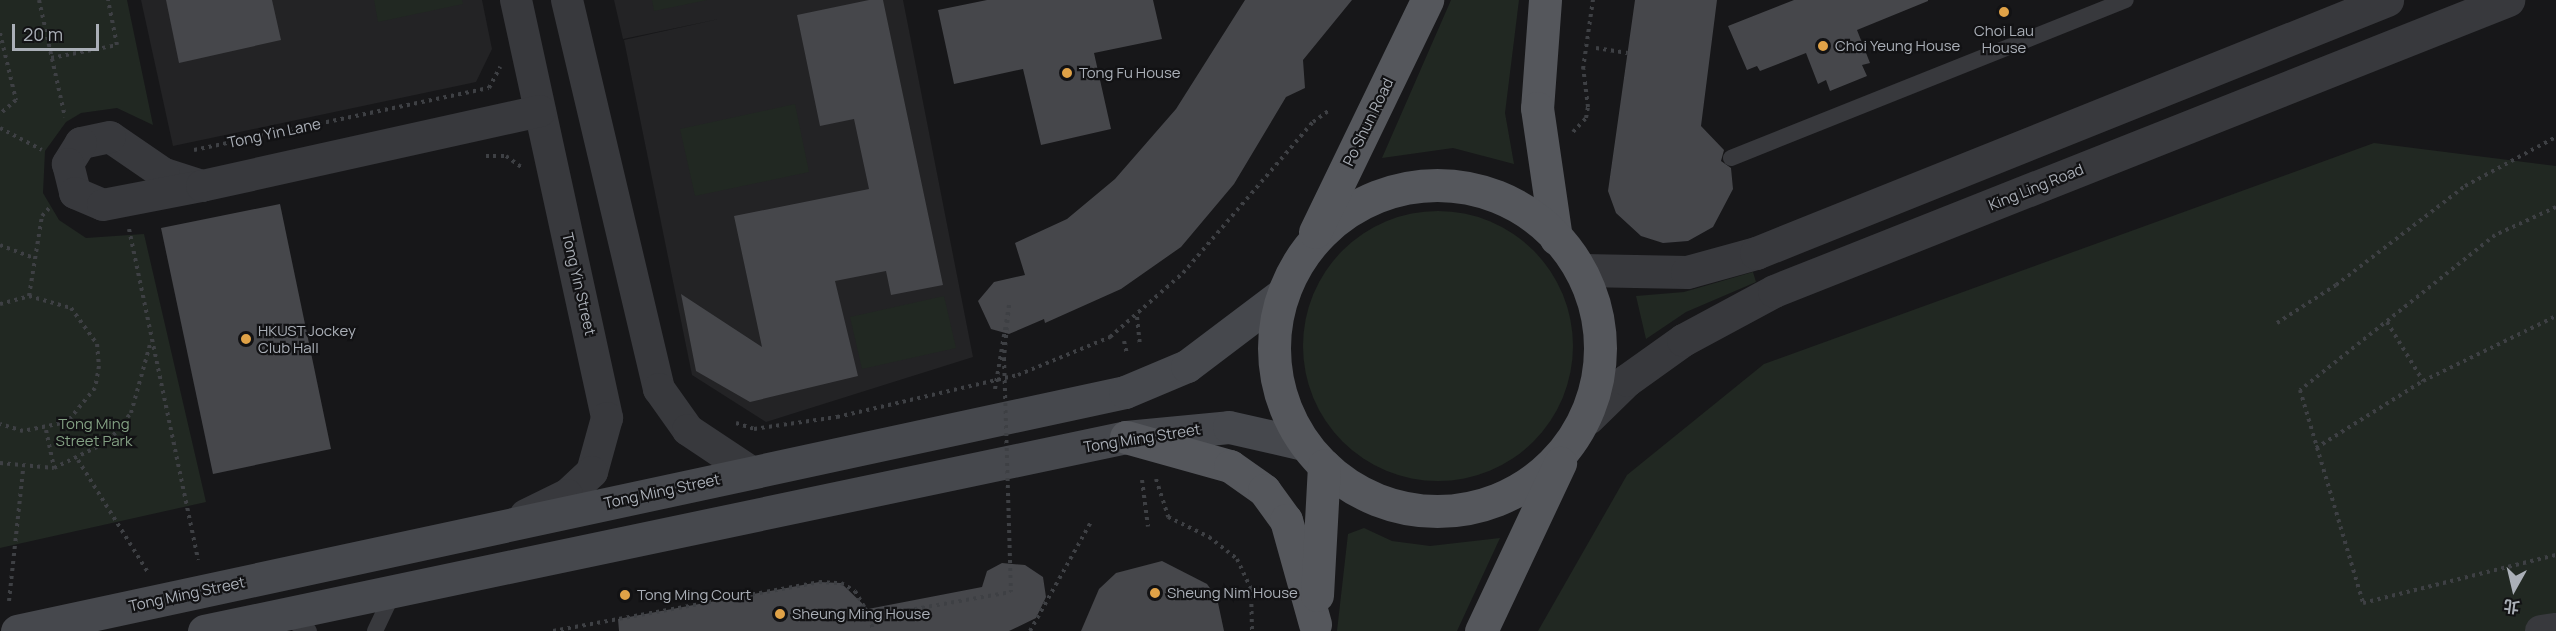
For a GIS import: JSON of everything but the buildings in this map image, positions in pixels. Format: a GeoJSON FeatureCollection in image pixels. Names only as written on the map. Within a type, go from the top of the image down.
{"type":"FeatureCollection","features":[{"type":"Feature","properties":{"kind":"main road","name":"Po Shun Road"},"geometry":{"type":"LineString","coordinates":[[1314,455],[1284,407],[1274,370],[1273,332],[1281,295],[1309,245],[1427,0]]}},
{"type":"Feature","properties":{"kind":"main road"},"geometry":{"type":"LineString","coordinates":[[1545,0],[1537,108],[1556,239]]}},
{"type":"Feature","properties":{"kind":"main road"},"geometry":{"type":"LineString","coordinates":[[1309,245],[1353,207],[1400,190],[1439,185],[1497,197],[1556,239],[1583,270],[1601,344],[1600,375],[1588,418],[1562,459],[1481,631]]}},
{"type":"Feature","properties":{"kind":"main road","name":"Tong Ming Street"},"geometry":{"type":"LineString","coordinates":[[13,616],[510,524],[1125,392],[1187,366],[1281,295]]}},
{"type":"Feature","properties":{"kind":"main road","name":"Tong Ming Street"},"geometry":{"type":"LineString","coordinates":[[204,631],[1126,437],[1229,427],[1314,455]]}},
{"type":"Feature","properties":{"kind":"main road"},"geometry":{"type":"LineString","coordinates":[[1126,437],[1230,466],[1264,490],[1286,520],[1314,628]]}},
{"type":"Feature","properties":{"kind":"main road"},"geometry":{"type":"LineString","coordinates":[[1314,455],[1365,493],[1391,503],[1448,511],[1502,499],[1562,459]]}},
{"type":"Feature","properties":{"kind":"main road"},"geometry":{"type":"LineString","coordinates":[[1314,455],[1314,628]]}},
{"type":"Feature","properties":{"kind":"street","name":"Tong Yin Street"},"geometry":{"type":"LineString","coordinates":[[510,524],[567,495],[592,472],[607,418],[516,0]]}},
{"type":"Feature","properties":{"kind":"street"},"geometry":{"type":"LineString","coordinates":[[567,0],[653,376],[688,430],[751,472]]}},
{"type":"Feature","properties":{"kind":"street"},"geometry":{"type":"LineString","coordinates":[[1583,270],[1687,272],[1756,253],[2387,0]]}},
{"type":"Feature","properties":{"kind":"street","name":"King Ling Road"},"geometry":{"type":"LineString","coordinates":[[1588,418],[1627,380],[1683,339],[1774,291],[2508,0]]}},
{"type":"Feature","properties":{"kind":"street"},"geometry":{"type":"LineString","coordinates":[[202,186],[540,111]]}},
{"type":"Feature","properties":{"kind":"street"},"geometry":{"type":"LineString","coordinates":[[2541,631],[2556,629]]}},
{"type":"Feature","properties":{"kind":"lane"},"geometry":{"type":"LineString","coordinates":[[1731,158],[2126,0]]}},
{"type":"Feature","properties":{"kind":"lane"},"geometry":{"type":"LineString","coordinates":[[375,631],[395,590]]}},
{"type":"Feature","properties":{"kind":"lane"},"geometry":{"type":"LineString","coordinates":[[281,614],[309,631]]}},
{"type":"Feature","properties":{"kind":"path"},"geometry":{"type":"LineString","coordinates":[[39,0],[68,129]]}},
{"type":"Feature","properties":{"kind":"path"},"geometry":{"type":"LineString","coordinates":[[51,58],[117,45],[108,0]]}},
{"type":"Feature","properties":{"kind":"path"},"geometry":{"type":"LineString","coordinates":[[1573,132],[1586,118],[1588,106],[1584,69],[1593,0]]}},
{"type":"Feature","properties":{"kind":"path"},"geometry":{"type":"LineString","coordinates":[[0,33],[16,100],[0,114]]}},
{"type":"Feature","properties":{"kind":"path"},"geometry":{"type":"LineString","coordinates":[[1596,48],[1628,53]]}},
{"type":"Feature","properties":{"kind":"path","name":"Tong Yin Lane"},"geometry":{"type":"LineString","coordinates":[[186,150],[489,88]]}},
{"type":"Feature","properties":{"kind":"path"},"geometry":{"type":"LineString","coordinates":[[726,421],[754,429],[774,427],[995,380],[1048,364],[1118,331],[1137,317],[1331,109]]}},
{"type":"Feature","properties":{"kind":"path"},"geometry":{"type":"LineString","coordinates":[[0,128],[51,154]]}},
{"type":"Feature","properties":{"kind":"path"},"geometry":{"type":"LineString","coordinates":[[2277,323],[2465,186],[2556,137]]}},
{"type":"Feature","properties":{"kind":"path"},"geometry":{"type":"LineString","coordinates":[[29,296],[42,216],[55,202]]}},
{"type":"Feature","properties":{"kind":"path"},"geometry":{"type":"LineString","coordinates":[[2556,207],[2495,235],[2300,390],[2362,603],[2556,555]]}},
{"type":"Feature","properties":{"kind":"path"},"geometry":{"type":"LineString","coordinates":[[129,229],[198,560]]}},
{"type":"Feature","properties":{"kind":"path"},"geometry":{"type":"LineString","coordinates":[[0,245],[34,258]]}},
{"type":"Feature","properties":{"kind":"path"},"geometry":{"type":"LineString","coordinates":[[0,304],[29,296],[71,308],[87,324],[98,355],[95,388],[84,407],[46,430],[0,424]]}},
{"type":"Feature","properties":{"kind":"path"},"geometry":{"type":"LineString","coordinates":[[870,617],[1011,592],[1004,358],[1009,304],[995,391]]}},
{"type":"Feature","properties":{"kind":"path"},"geometry":{"type":"LineString","coordinates":[[2316,448],[2423,381],[2556,316]]}},
{"type":"Feature","properties":{"kind":"path"},"geometry":{"type":"LineString","coordinates":[[1137,317],[1140,346]]}},
{"type":"Feature","properties":{"kind":"path"},"geometry":{"type":"LineString","coordinates":[[2387,322],[2423,381]]}},
{"type":"Feature","properties":{"kind":"path"},"geometry":{"type":"LineString","coordinates":[[0,463],[23,469],[54,468],[78,460],[109,441],[131,413],[152,339]]}},
{"type":"Feature","properties":{"kind":"path"},"geometry":{"type":"LineString","coordinates":[[1124,341],[1126,354]]}},
{"type":"Feature","properties":{"kind":"path"},"geometry":{"type":"LineString","coordinates":[[46,430],[54,468]]}},
{"type":"Feature","properties":{"kind":"path"},"geometry":{"type":"LineString","coordinates":[[78,460],[147,571]]}},
{"type":"Feature","properties":{"kind":"path"},"geometry":{"type":"LineString","coordinates":[[13,616],[23,469]]}},
{"type":"Feature","properties":{"kind":"path"},"geometry":{"type":"LineString","coordinates":[[1156,479],[1168,517],[1209,537],[1237,559],[1251,589],[1252,631]]}},
{"type":"Feature","properties":{"kind":"path"},"geometry":{"type":"LineString","coordinates":[[1142,480],[1148,527]]}},
{"type":"Feature","properties":{"kind":"path"},"geometry":{"type":"LineString","coordinates":[[1030,631],[1092,520]]}},
{"type":"Feature","properties":{"kind":"path"},"geometry":{"type":"LineString","coordinates":[[553,631],[819,582],[841,583],[855,591],[870,617],[873,631]]}},
{"type":"Feature","properties":{"kind":"shaded area"},"geometry":{"type":"Polygon","coordinates":[[[141,0],[482,0],[492,49],[476,82],[173,146],[141,0]]]}},
{"type":"Feature","properties":{"kind":"shaded area"},"geometry":{"type":"Polygon","coordinates":[[[614,0],[903,0],[973,357],[766,422],[692,375],[624,40],[719,19],[623,39],[614,0]]]}},
{"type":"Feature","properties":{"kind":"green space","name":"Tong Ming Street Park"},"geometry":{"type":"Polygon","coordinates":[[[0,0],[127,0],[153,125],[117,108],[81,113],[66,122],[45,151],[43,193],[59,220],[86,238],[144,234],[206,502],[0,548],[0,0]]]}},
{"type":"Feature","properties":{"kind":"green space"},"geometry":{"type":"Polygon","coordinates":[[[374,0],[462,0],[463,4],[378,22],[374,0]]]}},
{"type":"Feature","properties":{"kind":"green space"},"geometry":{"type":"Polygon","coordinates":[[[652,0],[707,0],[654,11],[652,0]]]}},
{"type":"Feature","properties":{"kind":"green space"},"geometry":{"type":"Polygon","coordinates":[[[1451,0],[1519,0],[1505,113],[1514,164],[1453,148],[1382,158],[1451,0]]]}},
{"type":"Feature","properties":{"kind":"green space"},"geometry":{"type":"Polygon","coordinates":[[[795,104],[809,172],[695,196],[680,129],[795,104]]]}},
{"type":"Feature","properties":{"kind":"green space"},"geometry":{"type":"Polygon","coordinates":[[[2374,143],[2556,166],[2556,631],[1538,631],[1627,475],[1764,364],[2374,143]]]}},
{"type":"Feature","properties":{"kind":"green space"},"geometry":{"type":"Polygon","coordinates":[[[1425,211],[1451,211],[1490,221],[1513,233],[1534,250],[1551,271],[1563,294],[1571,320],[1573,346],[1571,372],[1563,398],[1551,421],[1534,442],[1513,459],[1477,476],[1451,481],[1425,481],[1399,476],[1374,465],[1352,451],[1333,432],[1319,410],[1308,385],[1303,359],[1303,333],[1308,307],[1319,282],[1333,260],[1352,241],[1374,227],[1399,216],[1425,211]]]}},
{"type":"Feature","properties":{"kind":"green space"},"geometry":{"type":"Polygon","coordinates":[[[1753,272],[1756,282],[1686,312],[1646,339],[1636,296],[1684,292],[1753,272]]]}},
{"type":"Feature","properties":{"kind":"green space"},"geometry":{"type":"Polygon","coordinates":[[[944,296],[956,348],[862,369],[850,317],[944,296]]]}},
{"type":"Feature","properties":{"kind":"green space"},"geometry":{"type":"Polygon","coordinates":[[[1364,528],[1392,541],[1430,546],[1500,538],[1457,631],[1337,631],[1348,534],[1364,528]]]}},
{"type":"Feature","properties":{"kind":"place","name":"Choi Lau House"},"geometry":{"type":"Point","coordinates":[2004,12]}},
{"type":"Feature","properties":{"kind":"place","name":"Choi Yeung House"},"geometry":{"type":"Point","coordinates":[1823,46]}},
{"type":"Feature","properties":{"kind":"place","name":"Tong Fu House"},"geometry":{"type":"Point","coordinates":[1067,73]}},
{"type":"Feature","properties":{"kind":"place","name":"HKUST Jockey Club Hall"},"geometry":{"type":"Point","coordinates":[246,339]}},
{"type":"Feature","properties":{"kind":"place","name":"Sheung Nim House"},"geometry":{"type":"Point","coordinates":[1155,593]}},
{"type":"Feature","properties":{"kind":"place","name":"Tong Ming Court"},"geometry":{"type":"Point","coordinates":[625,595]}},
{"type":"Feature","properties":{"kind":"place","name":"Sheung Ming House"},"geometry":{"type":"Point","coordinates":[780,614]}}]}
